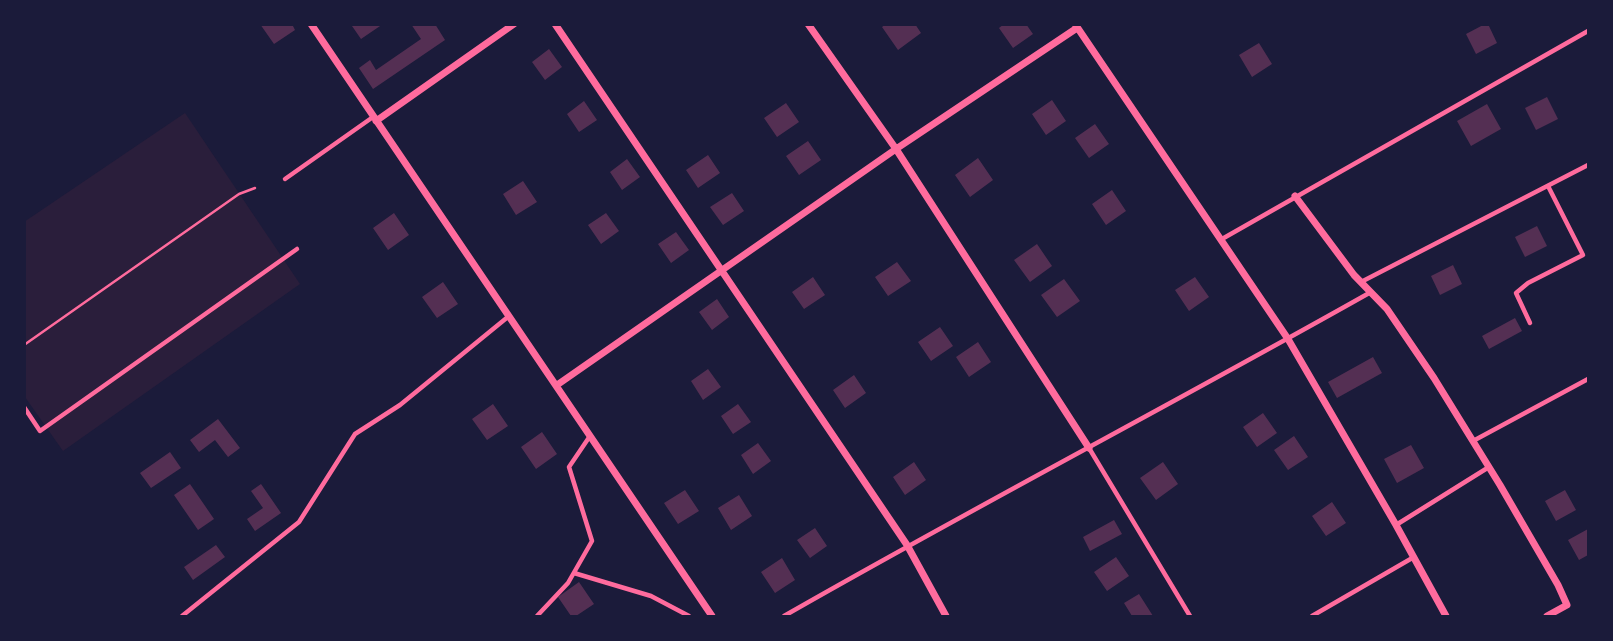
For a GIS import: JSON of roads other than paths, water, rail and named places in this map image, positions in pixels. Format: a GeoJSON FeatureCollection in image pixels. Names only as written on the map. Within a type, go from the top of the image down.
{"type":"FeatureCollection","features":[{"type":"Feature","properties":{"kind":"street"},"geometry":{"type":"LineString","coordinates":[[311,24],[712,617]]}},
{"type":"Feature","properties":{"kind":"street"},"geometry":{"type":"LineString","coordinates":[[375,119],[514,24]]}},
{"type":"Feature","properties":{"kind":"street"},"geometry":{"type":"LineString","coordinates":[[555,24],[907,545],[946,617]]}},
{"type":"Feature","properties":{"kind":"street"},"geometry":{"type":"LineString","coordinates":[[808,24],[896,149],[1089,448]]}},
{"type":"Feature","properties":{"kind":"street"},"geometry":{"type":"LineString","coordinates":[[557,385],[1076,26],[1288,339],[1446,617]]}},
{"type":"Feature","properties":{"kind":"street"},"geometry":{"type":"LineString","coordinates":[[1295,196],[1361,282],[1387,309],[1489,467],[1567,605],[1547,617]]}},
{"type":"Feature","properties":{"kind":"lane"},"geometry":{"type":"LineString","coordinates":[[1222,239],[1588,32]]}},
{"type":"Feature","properties":{"kind":"lane"},"geometry":{"type":"LineString","coordinates":[[285,179],[375,119]]}},
{"type":"Feature","properties":{"kind":"lane"},"geometry":{"type":"LineString","coordinates":[[1361,282],[1588,166]]}},
{"type":"Feature","properties":{"kind":"lane"},"geometry":{"type":"LineString","coordinates":[[1530,323],[1516,293],[1528,283],[1583,255],[1548,186]]}},
{"type":"Feature","properties":{"kind":"lane"},"geometry":{"type":"LineString","coordinates":[[24,407],[40,431],[297,249]]}},
{"type":"Feature","properties":{"kind":"lane"},"geometry":{"type":"LineString","coordinates":[[784,617],[907,545],[1371,292]]}},
{"type":"Feature","properties":{"kind":"lane"},"geometry":{"type":"LineString","coordinates":[[182,617],[299,522],[355,435],[400,405],[509,316]]}},
{"type":"Feature","properties":{"kind":"lane"},"geometry":{"type":"LineString","coordinates":[[1473,441],[1588,379]]}},
{"type":"Feature","properties":{"kind":"lane"},"geometry":{"type":"LineString","coordinates":[[537,617],[568,583],[592,541],[569,467],[590,435]]}},
{"type":"Feature","properties":{"kind":"lane"},"geometry":{"type":"LineString","coordinates":[[1089,448],[1190,617]]}},
{"type":"Feature","properties":{"kind":"lane"},"geometry":{"type":"LineString","coordinates":[[1396,525],[1489,467]]}},
{"type":"Feature","properties":{"kind":"lane"},"geometry":{"type":"LineString","coordinates":[[1312,617],[1414,557]]}},
{"type":"Feature","properties":{"kind":"lane"},"geometry":{"type":"LineString","coordinates":[[574,573],[651,596],[689,617]]}}]}
